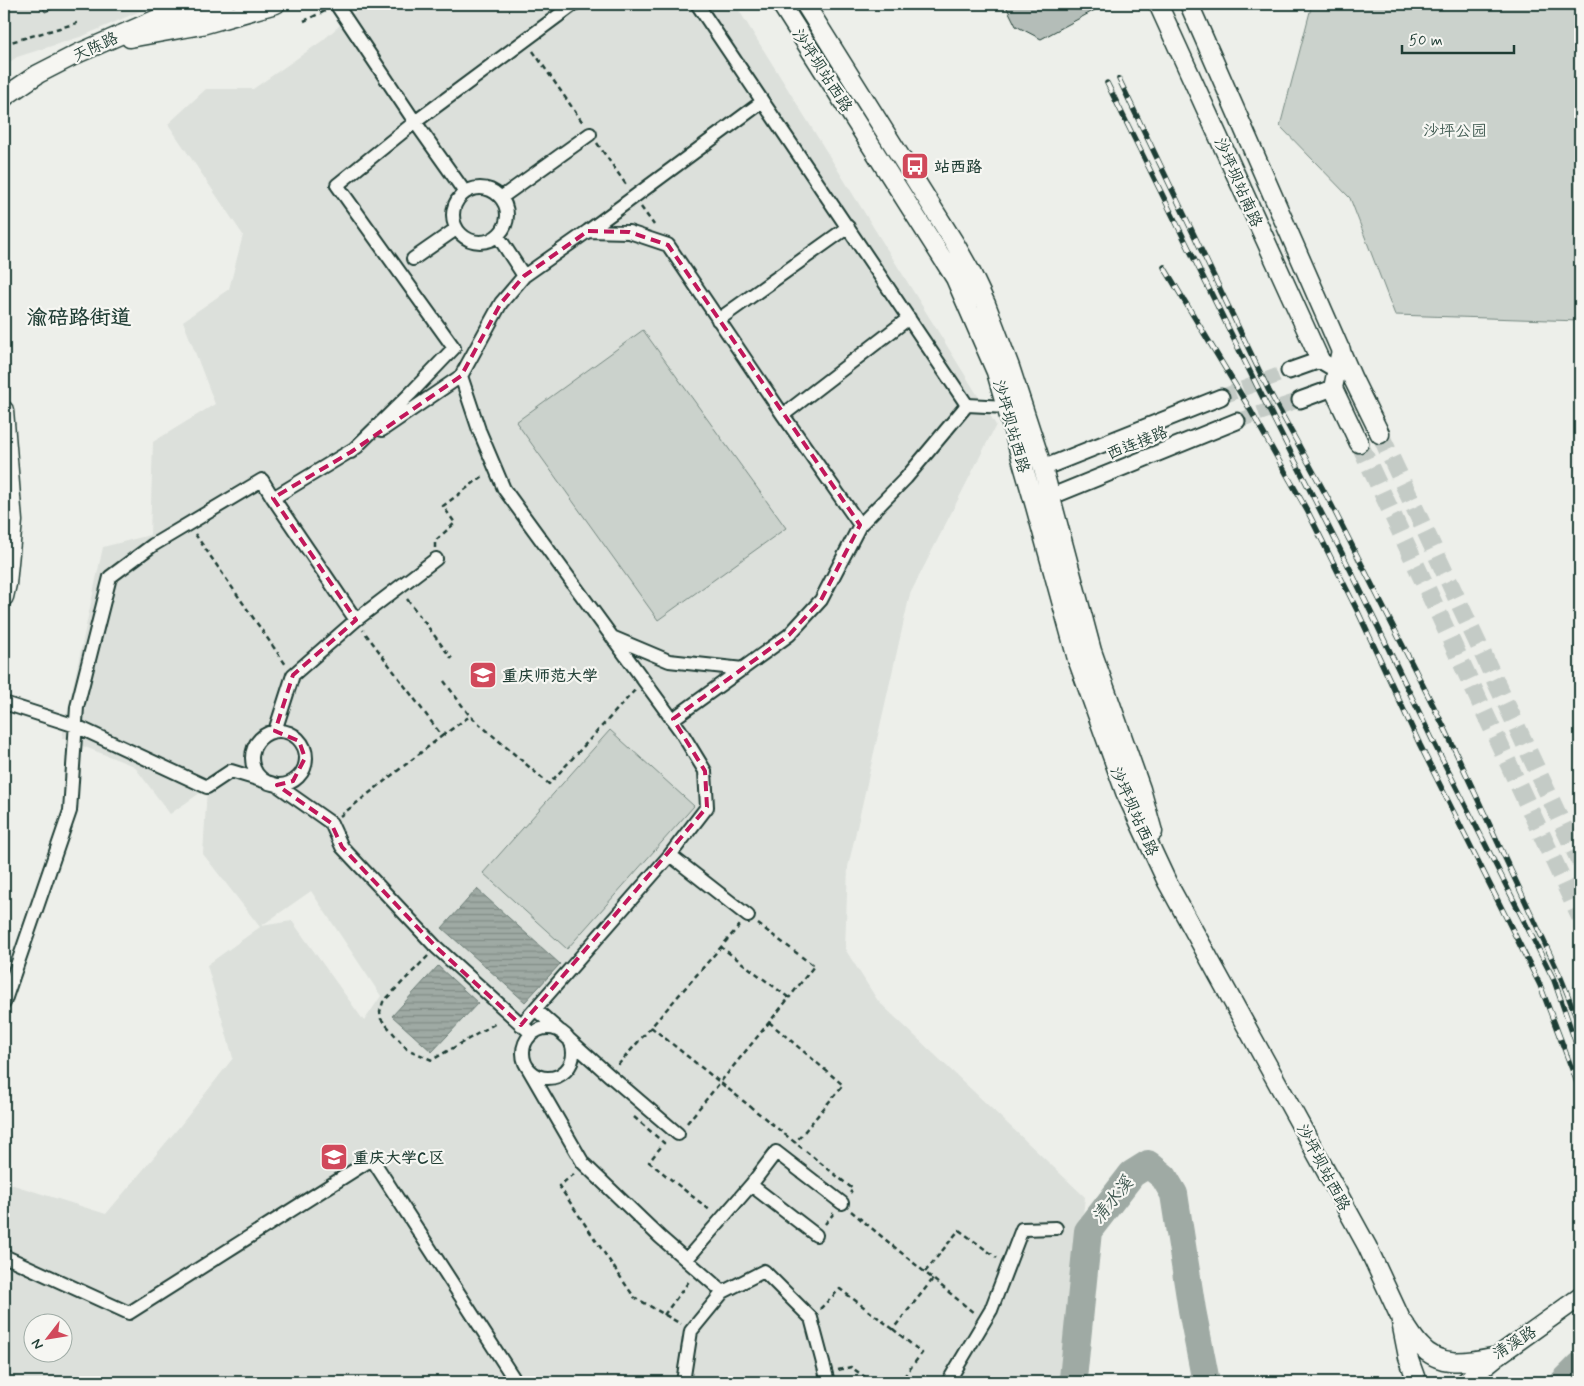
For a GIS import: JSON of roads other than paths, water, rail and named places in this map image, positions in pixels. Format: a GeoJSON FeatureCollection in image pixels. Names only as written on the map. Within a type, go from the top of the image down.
{"type":"FeatureCollection","features":[{"type":"Feature","properties":{"kind":"main road","name":"天陈路"},"geometry":{"type":"LineString","coordinates":[[4,98],[38,74],[79,53],[191,4]]}},
{"type":"Feature","properties":{"kind":"main road"},"geometry":{"type":"LineString","coordinates":[[79,53],[224,4]]}},
{"type":"Feature","properties":{"kind":"main road"},"geometry":{"type":"LineString","coordinates":[[79,53],[128,38],[202,25],[276,4]]}},
{"type":"Feature","properties":{"kind":"main road","name":"沙坪坝站西路"},"geometry":{"type":"LineString","coordinates":[[781,4],[955,278],[996,372],[1035,506],[1076,659],[1125,792],[1167,882],[1367,1246],[1400,1317],[1408,1357],[1417,1382]]}},
{"type":"Feature","properties":{"kind":"main road","name":"沙坪坝站西路"},"geometry":{"type":"LineString","coordinates":[[805,4],[971,272],[986,304],[1010,367],[1043,468],[1092,651],[1141,789],[1167,882]]}},
{"type":"Feature","properties":{"kind":"main road","name":"沙坪坝站南路"},"geometry":{"type":"LineString","coordinates":[[1158,4],[1320,360]]}},
{"type":"Feature","properties":{"kind":"main road","name":"沙坪坝站南路"},"geometry":{"type":"LineString","coordinates":[[1189,4],[1353,379],[1380,434]]}},
{"type":"Feature","properties":{"kind":"main road"},"geometry":{"type":"LineString","coordinates":[[1341,350],[1333,388],[1359,443]]}},
{"type":"Feature","properties":{"kind":"main road"},"geometry":{"type":"LineString","coordinates":[[4,410],[13,521],[8,584],[4,597]]}},
{"type":"Feature","properties":{"kind":"main road","name":"清溪路"},"geometry":{"type":"LineString","coordinates":[[1400,1317],[1421,1347],[1437,1359],[1463,1363],[1496,1357],[1580,1297]]}},
{"type":"Feature","properties":{"kind":"main road"},"geometry":{"type":"LineString","coordinates":[[1465,1382],[1496,1357]]}},
{"type":"Feature","properties":{"kind":"street"},"geometry":{"type":"LineString","coordinates":[[337,4],[464,192]]}},
{"type":"Feature","properties":{"kind":"street"},"geometry":{"type":"LineString","coordinates":[[351,452],[454,348],[337,185],[415,122],[574,4]]}},
{"type":"Feature","properties":{"kind":"street"},"geometry":{"type":"LineString","coordinates":[[697,4],[967,406]]}},
{"type":"Feature","properties":{"kind":"street"},"geometry":{"type":"LineString","coordinates":[[273,498],[351,452],[461,376],[501,303],[524,276],[762,102]]}},
{"type":"Feature","properties":{"kind":"street"},"geometry":{"type":"LineString","coordinates":[[502,197],[590,134]]}},
{"type":"Feature","properties":{"kind":"street"},"geometry":{"type":"LineString","coordinates":[[477,187],[491,189],[502,197],[507,210],[506,225],[498,236],[484,242],[468,240],[456,230],[452,220],[452,209],[456,199],[464,192],[477,187]]}},
{"type":"Feature","properties":{"kind":"street"},"geometry":{"type":"LineString","coordinates":[[718,320],[848,227]]}},
{"type":"Feature","properties":{"kind":"street"},"geometry":{"type":"LineString","coordinates":[[414,259],[456,230]]}},
{"type":"Feature","properties":{"kind":"street"},"geometry":{"type":"LineString","coordinates":[[588,231],[629,232],[668,245],[860,525]]}},
{"type":"Feature","properties":{"kind":"street"},"geometry":{"type":"LineString","coordinates":[[498,236],[524,276]]}},
{"type":"Feature","properties":{"kind":"street"},"geometry":{"type":"LineString","coordinates":[[783,415],[909,318]]}},
{"type":"Feature","properties":{"kind":"street"},"geometry":{"type":"LineString","coordinates":[[1289,371],[1320,360],[1353,379]]}},
{"type":"Feature","properties":{"kind":"street"},"geometry":{"type":"LineString","coordinates":[[461,376],[479,430],[504,489],[673,719],[705,771],[708,807],[670,856],[521,1025]]}},
{"type":"Feature","properties":{"kind":"street"},"geometry":{"type":"LineString","coordinates":[[1300,400],[1333,388]]}},
{"type":"Feature","properties":{"kind":"street","name":"西连接路"},"geometry":{"type":"LineString","coordinates":[[1043,468],[1221,398]]}},
{"type":"Feature","properties":{"kind":"street"},"geometry":{"type":"LineString","coordinates":[[967,406],[1006,407]]}},
{"type":"Feature","properties":{"kind":"street"},"geometry":{"type":"LineString","coordinates":[[673,719],[789,635],[821,600],[860,525],[906,478],[967,406]]}},
{"type":"Feature","properties":{"kind":"street","name":"西连接路"},"geometry":{"type":"LineString","coordinates":[[1050,497],[1237,420]]}},
{"type":"Feature","properties":{"kind":"street"},"geometry":{"type":"LineString","coordinates":[[4,1003],[70,811],[77,707],[110,577],[152,545],[262,480],[356,620]]}},
{"type":"Feature","properties":{"kind":"street"},"geometry":{"type":"LineString","coordinates":[[275,731],[293,674],[356,620],[436,559]]}},
{"type":"Feature","properties":{"kind":"street"},"geometry":{"type":"LineString","coordinates":[[612,637],[669,661],[743,669]]}},
{"type":"Feature","properties":{"kind":"street"},"geometry":{"type":"LineString","coordinates":[[4,702],[76,726],[207,787],[231,771],[277,785],[293,780],[300,774],[306,758],[304,749],[293,735],[284,731],[275,731],[267,733],[260,739],[254,746],[252,755],[252,764],[256,772],[262,779],[277,785],[331,823],[342,847],[436,947],[532,1034]]}},
{"type":"Feature","properties":{"kind":"street"},"geometry":{"type":"LineString","coordinates":[[670,856],[748,916]]}},
{"type":"Feature","properties":{"kind":"street"},"geometry":{"type":"LineString","coordinates":[[535,1009],[678,1134]]}},
{"type":"Feature","properties":{"kind":"street"},"geometry":{"type":"LineString","coordinates":[[528,1068],[540,1077],[556,1077],[562,1074],[572,1061],[572,1046],[568,1039],[556,1029],[540,1030],[532,1034],[524,1046],[524,1061],[528,1068],[585,1165],[686,1260],[723,1292]]}},
{"type":"Feature","properties":{"kind":"street"},"geometry":{"type":"LineString","coordinates":[[686,1260],[751,1185],[776,1152],[842,1203]]}},
{"type":"Feature","properties":{"kind":"street"},"geometry":{"type":"LineString","coordinates":[[4,1256],[129,1312],[372,1159],[516,1382]]}},
{"type":"Feature","properties":{"kind":"street"},"geometry":{"type":"LineString","coordinates":[[751,1185],[816,1235]]}},
{"type":"Feature","properties":{"kind":"street"},"geometry":{"type":"LineString","coordinates":[[948,1382],[992,1310],[1022,1229],[1056,1228]]}},
{"type":"Feature","properties":{"kind":"street"},"geometry":{"type":"LineString","coordinates":[[683,1382],[691,1331],[723,1292],[764,1271],[811,1318],[827,1378]]}},
{"type":"Feature","properties":{"kind":"waterway","name":"清水溪"},"geometry":{"type":"LineString","coordinates":[[1071,1382],[1073,1379],[1088,1231],[1132,1174],[1148,1164],[1164,1177],[1174,1194],[1192,1310],[1206,1382]]}},
{"type":"Feature","properties":{"kind":"waterway","name":"清水溪"},"geometry":{"type":"LineString","coordinates":[[1564,1382],[1580,1366]]}},
{"type":"Feature","properties":{"kind":"tunnel"},"geometry":{"type":"LineString","coordinates":[[1221,397],[1289,371]]}},
{"type":"Feature","properties":{"kind":"tunnel"},"geometry":{"type":"LineString","coordinates":[[1237,421],[1300,400]]}},
{"type":"Feature","properties":{"kind":"tunnel"},"geometry":{"type":"LineString","coordinates":[[1380,434],[1580,862]]}},
{"type":"Feature","properties":{"kind":"tunnel"},"geometry":{"type":"LineString","coordinates":[[1359,443],[1580,917]]}},
{"type":"Feature","properties":{"kind":"railway"},"geometry":{"type":"LineString","coordinates":[[1119,79],[1269,391],[1331,504],[1446,731],[1561,978],[1580,1026]]}},
{"type":"Feature","properties":{"kind":"railway"},"geometry":{"type":"LineString","coordinates":[[1107,83],[1351,571],[1432,739],[1554,980],[1580,1055]]}},
{"type":"Feature","properties":{"kind":"railway"},"geometry":{"type":"LineString","coordinates":[[1164,267],[1248,406],[1308,512],[1358,612],[1420,745],[1540,985],[1580,1090]]}},
{"type":"Feature","properties":{"kind":"place","name":"站西路"},"geometry":{"type":"Point","coordinates":[915,166]}},
{"type":"Feature","properties":{"kind":"place","name":"重庆师范大学"},"geometry":{"type":"Point","coordinates":[483,675]}},
{"type":"Feature","properties":{"kind":"place","name":"重庆大学C区"},"geometry":{"type":"Point","coordinates":[334,1157]}},
{"type":"Feature","properties":{"kind":"district","name":"渝碚路街道"},"geometry":{"type":"Point","coordinates":[79,317]}},
{"type":"Feature","properties":{"kind":"park label","name":"沙坪公园"},"geometry":{"type":"Point","coordinates":[1455,130]}}]}
